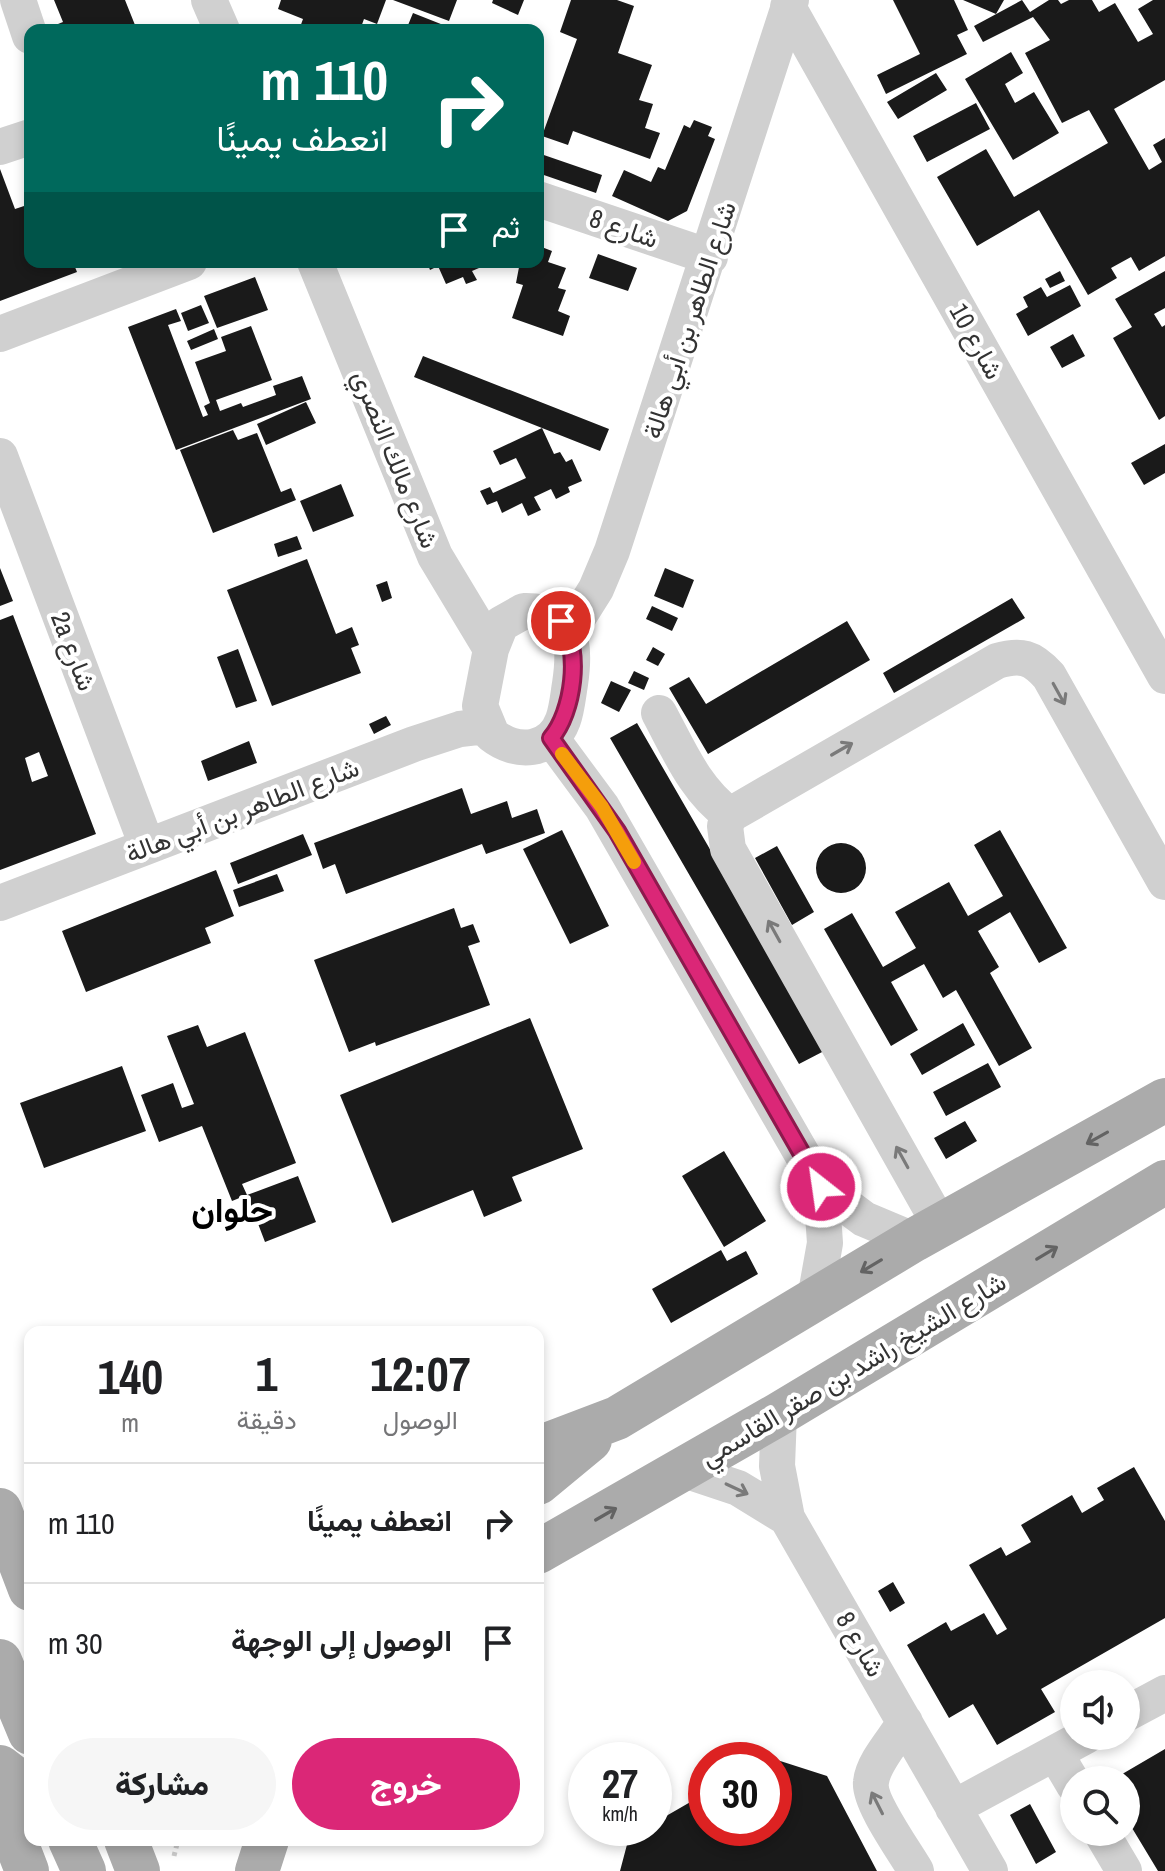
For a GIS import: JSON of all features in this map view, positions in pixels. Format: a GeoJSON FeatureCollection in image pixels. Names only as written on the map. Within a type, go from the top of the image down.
{"type":"FeatureCollection","features":[{"type":"Feature","properties":{"kind":"main road"},"geometry":{"type":"LineString","coordinates":[[544,1478],[617,1418],[927,1232],[1165,1100]]}},
{"type":"Feature","properties":{"kind":"main road","name":"شارع الشيخ راشد بن صقر القاسمي"},"geometry":{"type":"LineString","coordinates":[[544,1549],[779,1414],[1165,1182]]}},
{"type":"Feature","properties":{"kind":"main road"},"geometry":{"type":"LineString","coordinates":[[544,1446],[617,1418]]}},
{"type":"Feature","properties":{"kind":"main road"},"geometry":{"type":"LineString","coordinates":[[0,1498],[24,1520]]}},
{"type":"Feature","properties":{"kind":"main road"},"geometry":{"type":"LineString","coordinates":[[0,1510],[24,1573]]}},
{"type":"Feature","properties":{"kind":"main road"},"geometry":{"type":"LineString","coordinates":[[12,1675],[22,1734]]}},
{"type":"Feature","properties":{"kind":"main road"},"geometry":{"type":"LineString","coordinates":[[42,1846],[60,1866],[82,1871]]}},
{"type":"Feature","properties":{"kind":"main road"},"geometry":{"type":"LineString","coordinates":[[72,1846],[82,1871]]}},
{"type":"Feature","properties":{"kind":"main road"},"geometry":{"type":"LineString","coordinates":[[128,1846],[138,1871]]}},
{"type":"Feature","properties":{"kind":"main road"},"geometry":{"type":"LineString","coordinates":[[257,1871],[265,1846]]}},
{"type":"Feature","properties":{"kind":"street"},"geometry":{"type":"LineString","coordinates":[[18,0],[26,24]]}},
{"type":"Feature","properties":{"kind":"street"},"geometry":{"type":"LineString","coordinates":[[209,0],[219,24]]}},
{"type":"Feature","properties":{"kind":"street","name":"شارع الطاهر بن أبي هالة"},"geometry":{"type":"LineString","coordinates":[[569,632],[596,589],[612,551],[790,4]]}},
{"type":"Feature","properties":{"kind":"street","name":"شارع 10"},"geometry":{"type":"LineString","coordinates":[[790,4],[1162,662]]}},
{"type":"Feature","properties":{"kind":"street"},"geometry":{"type":"LineString","coordinates":[[0,147],[24,139]]}},
{"type":"Feature","properties":{"kind":"street","name":"شارع 8"},"geometry":{"type":"LineString","coordinates":[[544,201],[710,257]]}},
{"type":"Feature","properties":{"kind":"street"},"geometry":{"type":"LineString","coordinates":[[0,334],[173,268]]}},
{"type":"Feature","properties":{"kind":"street","name":"شارع مالك النصري"},"geometry":{"type":"LineString","coordinates":[[317,268],[435,556],[491,649]]}},
{"type":"Feature","properties":{"kind":"street","name":"2a شارع"},"geometry":{"type":"LineString","coordinates":[[0,456],[147,846]]}},
{"type":"Feature","properties":{"kind":"street"},"geometry":{"type":"LineString","coordinates":[[524,611],[550,614],[569,632],[574,657],[564,718],[551,738],[532,748],[510,747],[492,735],[480,706],[491,649],[501,624],[524,611]]}},
{"type":"Feature","properties":{"kind":"street"},"geometry":{"type":"LineString","coordinates":[[927,1232],[728,849],[725,826],[730,815],[738,807],[997,661],[1016,655],[1035,661],[1049,676],[1165,882]]}},
{"type":"Feature","properties":{"kind":"street"},"geometry":{"type":"LineString","coordinates":[[659,713],[705,794],[730,815]]}},
{"type":"Feature","properties":{"kind":"street","name":"شارع الطاهر بن أبي هالة"},"geometry":{"type":"LineString","coordinates":[[0,903],[437,736],[486,726]]}},
{"type":"Feature","properties":{"kind":"street"},"geometry":{"type":"LineString","coordinates":[[551,738],[617,831],[821,1187],[864,1219],[927,1232]]}},
{"type":"Feature","properties":{"kind":"street"},"geometry":{"type":"LineString","coordinates":[[815,1299],[825,1243],[821,1187]]}},
{"type":"Feature","properties":{"kind":"street"},"geometry":{"type":"LineString","coordinates":[[779,1414],[777,1466],[787,1518]]}},
{"type":"Feature","properties":{"kind":"street","name":"شارع 8"},"geometry":{"type":"LineString","coordinates":[[684,1470],[738,1488],[787,1518],[990,1871]]}},
{"type":"Feature","properties":{"kind":"street"},"geometry":{"type":"LineString","coordinates":[[1140,1706],[1165,1693]]}},
{"type":"Feature","properties":{"kind":"street"},"geometry":{"type":"LineString","coordinates":[[905,1722],[874,1772],[870,1785],[916,1871]]}},
{"type":"Feature","properties":{"kind":"street"},"geometry":{"type":"LineString","coordinates":[[953,1808],[1060,1749]]}},
{"type":"Feature","properties":{"kind":"street"},"geometry":{"type":"LineString","coordinates":[[1109,1846],[1124,1871]]}},
{"type":"Feature","properties":{"kind":"building"},"geometry":{"type":"Polygon","coordinates":[[[54,0],[125,0],[135,24],[58,24],[63,22],[54,0]]]}},
{"type":"Feature","properties":{"kind":"building"},"geometry":{"type":"Polygon","coordinates":[[[281,0],[386,0],[377,24],[364,19],[362,24],[301,24],[303,19],[278,9],[281,0]]]}},
{"type":"Feature","properties":{"kind":"building"},"geometry":{"type":"Polygon","coordinates":[[[393,0],[457,0],[449,21],[393,0]]]}},
{"type":"Feature","properties":{"kind":"building"},"geometry":{"type":"Polygon","coordinates":[[[493,0],[524,0],[518,15],[492,3],[493,0]]]}},
{"type":"Feature","properties":{"kind":"building"},"geometry":{"type":"Polygon","coordinates":[[[571,0],[617,0],[634,6],[618,53],[652,65],[639,100],[653,104],[645,128],[660,133],[650,159],[573,131],[568,145],[544,137],[577,39],[560,32],[571,0]]]}},
{"type":"Feature","properties":{"kind":"building"},"geometry":{"type":"Polygon","coordinates":[[[893,0],[954,0],[968,30],[957,35],[967,54],[886,94],[877,75],[920,54],[893,0]]]}},
{"type":"Feature","properties":{"kind":"building"},"geometry":{"type":"Polygon","coordinates":[[[963,0],[1004,0],[996,14],[963,0]]]}},
{"type":"Feature","properties":{"kind":"building"},"geometry":{"type":"Polygon","coordinates":[[[1022,0],[1030,12],[1049,0],[1058,0],[1061,4],[1069,0],[1092,0],[1099,12],[1115,3],[1138,42],[1153,34],[1138,9],[1153,0],[1165,0],[1165,80],[1114,109],[1149,170],[1162,162],[1153,145],[1165,138],[1165,256],[1139,271],[1131,257],[1111,268],[1117,278],[1088,295],[1039,210],[977,246],[937,177],[986,149],[1014,197],[1108,143],[1089,110],[1062,123],[1025,53],[1050,40],[1033,17],[983,42],[974,26],[1022,0]]]}},
{"type":"Feature","properties":{"kind":"building"},"geometry":{"type":"Polygon","coordinates":[[[413,13],[441,24],[408,24],[413,13]]]}},
{"type":"Feature","properties":{"kind":"building"},"geometry":{"type":"Polygon","coordinates":[[[1011,52],[1023,73],[1005,84],[1015,103],[1034,92],[1059,133],[1013,160],[965,79],[1011,52]]]}},
{"type":"Feature","properties":{"kind":"building"},"geometry":{"type":"Polygon","coordinates":[[[936,73],[947,90],[898,119],[887,102],[936,73]]]}},
{"type":"Feature","properties":{"kind":"building"},"geometry":{"type":"Polygon","coordinates":[[[976,103],[990,129],[927,162],[913,136],[976,103]]]}},
{"type":"Feature","properties":{"kind":"building"},"geometry":{"type":"Polygon","coordinates":[[[694,120],[712,127],[708,136],[715,139],[687,211],[668,221],[612,196],[624,170],[651,182],[658,167],[665,170],[684,125],[690,128],[694,120]]]}},
{"type":"Feature","properties":{"kind":"building"},"geometry":{"type":"Polygon","coordinates":[[[544,155],[602,175],[596,193],[544,175],[544,155]]]}},
{"type":"Feature","properties":{"kind":"building"},"geometry":{"type":"Polygon","coordinates":[[[0,169],[15,209],[24,206],[24,268],[75,268],[77,272],[0,301],[0,169]]]}},
{"type":"Feature","properties":{"kind":"building"},"geometry":{"type":"Polygon","coordinates":[[[544,248],[552,251],[548,262],[566,268],[558,288],[566,290],[558,311],[570,316],[563,336],[512,318],[523,285],[516,283],[519,268],[544,268],[544,248]]]}},
{"type":"Feature","properties":{"kind":"building"},"geometry":{"type":"Polygon","coordinates":[[[598,254],[637,268],[628,291],[589,278],[598,254]]]}},
{"type":"Feature","properties":{"kind":"building"},"geometry":{"type":"Polygon","coordinates":[[[439,268],[479,268],[472,271],[477,280],[466,284],[463,277],[446,284],[439,268]]]}},
{"type":"Feature","properties":{"kind":"building"},"geometry":{"type":"Polygon","coordinates":[[[1060,271],[1065,281],[1050,288],[1045,279],[1060,271]]]}},
{"type":"Feature","properties":{"kind":"building"},"geometry":{"type":"Polygon","coordinates":[[[1165,271],[1165,308],[1154,314],[1162,327],[1165,325],[1165,416],[1159,420],[1113,338],[1132,327],[1115,299],[1165,271]]]}},
{"type":"Feature","properties":{"kind":"building"},"geometry":{"type":"Polygon","coordinates":[[[255,277],[268,310],[217,328],[204,296],[255,277]]]}},
{"type":"Feature","properties":{"kind":"building"},"geometry":{"type":"Polygon","coordinates":[[[1070,285],[1081,306],[1028,336],[1016,314],[1028,307],[1023,297],[1041,287],[1047,297],[1070,285]]]}},
{"type":"Feature","properties":{"kind":"building"},"geometry":{"type":"Polygon","coordinates":[[[201,305],[209,323],[188,331],[181,313],[201,305]]]}},
{"type":"Feature","properties":{"kind":"building"},"geometry":{"type":"Polygon","coordinates":[[[176,309],[181,321],[168,325],[203,417],[208,415],[204,406],[210,403],[195,362],[226,351],[221,337],[251,326],[272,380],[216,400],[220,411],[241,403],[243,407],[276,395],[273,386],[302,376],[311,399],[176,450],[128,327],[176,309]]]}},
{"type":"Feature","properties":{"kind":"building"},"geometry":{"type":"Polygon","coordinates":[[[214,329],[218,339],[191,350],[187,341],[214,329]]]}},
{"type":"Feature","properties":{"kind":"building"},"geometry":{"type":"Polygon","coordinates":[[[1073,334],[1085,356],[1062,368],[1050,347],[1073,334]]]}},
{"type":"Feature","properties":{"kind":"building"},"geometry":{"type":"Polygon","coordinates":[[[423,356],[609,429],[600,451],[414,377],[423,356]]]}},
{"type":"Feature","properties":{"kind":"building"},"geometry":{"type":"Polygon","coordinates":[[[306,402],[316,423],[266,445],[257,424],[306,402]]]}},
{"type":"Feature","properties":{"kind":"building"},"geometry":{"type":"Polygon","coordinates":[[[542,428],[554,454],[560,452],[566,462],[572,459],[582,481],[568,487],[570,492],[556,499],[551,489],[534,497],[541,510],[528,516],[522,503],[502,513],[497,501],[487,505],[480,491],[490,487],[493,493],[526,478],[516,458],[500,465],[493,451],[542,428]]]}},
{"type":"Feature","properties":{"kind":"building"},"geometry":{"type":"Polygon","coordinates":[[[233,430],[238,440],[257,433],[281,492],[291,488],[296,500],[213,533],[180,450],[233,430]]]}},
{"type":"Feature","properties":{"kind":"building"},"geometry":{"type":"Polygon","coordinates":[[[1165,444],[1165,473],[1144,485],[1131,463],[1165,444]]]}},
{"type":"Feature","properties":{"kind":"building"},"geometry":{"type":"Polygon","coordinates":[[[341,484],[354,516],[313,532],[300,501],[341,484]]]}},
{"type":"Feature","properties":{"kind":"building"},"geometry":{"type":"Polygon","coordinates":[[[297,536],[302,549],[278,557],[274,544],[297,536]]]}},
{"type":"Feature","properties":{"kind":"building"},"geometry":{"type":"Polygon","coordinates":[[[307,559],[336,634],[352,627],[359,645],[351,648],[361,673],[272,706],[227,590],[307,559]]]}},
{"type":"Feature","properties":{"kind":"building"},"geometry":{"type":"Polygon","coordinates":[[[0,568],[13,601],[0,606],[0,568]]]}},
{"type":"Feature","properties":{"kind":"building"},"geometry":{"type":"Polygon","coordinates":[[[665,568],[694,580],[683,608],[654,596],[665,568]]]}},
{"type":"Feature","properties":{"kind":"building"},"geometry":{"type":"Polygon","coordinates":[[[387,581],[392,598],[382,602],[376,585],[387,581]]]}},
{"type":"Feature","properties":{"kind":"building"},"geometry":{"type":"Polygon","coordinates":[[[1012,598],[1025,618],[894,693],[883,673],[1012,598]]]}},
{"type":"Feature","properties":{"kind":"building"},"geometry":{"type":"Polygon","coordinates":[[[652,606],[678,618],[672,631],[646,619],[652,606]]]}},
{"type":"Feature","properties":{"kind":"building"},"geometry":{"type":"Polygon","coordinates":[[[13,615],[96,834],[0,870],[0,620],[13,615]],[[39,752],[25,758],[32,782],[48,776],[39,752]]]}},
{"type":"Feature","properties":{"kind":"building"},"geometry":{"type":"Polygon","coordinates":[[[847,621],[870,660],[708,754],[669,688],[689,677],[706,704],[847,621]]]}},
{"type":"Feature","properties":{"kind":"building"},"geometry":{"type":"Polygon","coordinates":[[[653,647],[665,654],[658,666],[646,660],[653,647]]]}},
{"type":"Feature","properties":{"kind":"building"},"geometry":{"type":"Polygon","coordinates":[[[238,649],[257,701],[236,708],[217,657],[238,649]]]}},
{"type":"Feature","properties":{"kind":"building"},"geometry":{"type":"Polygon","coordinates":[[[634,671],[649,678],[644,690],[628,683],[634,671]]]}},
{"type":"Feature","properties":{"kind":"building"},"geometry":{"type":"Polygon","coordinates":[[[611,681],[631,690],[619,712],[601,703],[611,681]]]}},
{"type":"Feature","properties":{"kind":"building"},"geometry":{"type":"Polygon","coordinates":[[[386,716],[391,725],[374,734],[369,724],[386,716]]]}},
{"type":"Feature","properties":{"kind":"building"},"geometry":{"type":"Polygon","coordinates":[[[637,723],[826,1050],[799,1064],[610,738],[637,723]]]}},
{"type":"Feature","properties":{"kind":"building"},"geometry":{"type":"Polygon","coordinates":[[[249,741],[257,763],[208,781],[201,761],[249,741]]]}},
{"type":"Feature","properties":{"kind":"building"},"geometry":{"type":"Polygon","coordinates":[[[462,788],[471,814],[507,801],[512,818],[537,809],[545,833],[486,854],[482,844],[346,894],[335,864],[323,869],[314,843],[462,788]]]}},
{"type":"Feature","properties":{"kind":"building"},"geometry":{"type":"Polygon","coordinates":[[[562,830],[609,926],[570,944],[523,849],[562,830]]]}},
{"type":"Feature","properties":{"kind":"building"},"geometry":{"type":"Polygon","coordinates":[[[1000,830],[1067,948],[1039,963],[1010,912],[978,931],[999,967],[990,973],[1032,1048],[999,1066],[956,990],[943,998],[924,964],[891,982],[918,1030],[891,1046],[824,929],[852,913],[883,967],[916,948],[895,912],[949,882],[968,916],[1003,896],[974,845],[1000,830]]]}},
{"type":"Feature","properties":{"kind":"building"},"geometry":{"type":"Polygon","coordinates":[[[303,834],[312,855],[238,884],[230,863],[303,834]]]}},
{"type":"Feature","properties":{"kind":"building"},"geometry":{"type":"Polygon","coordinates":[[[841,843],[859,850],[866,868],[859,886],[841,893],[823,886],[816,868],[823,850],[841,843]]]}},
{"type":"Feature","properties":{"kind":"building"},"geometry":{"type":"Polygon","coordinates":[[[777,846],[814,912],[792,925],[755,858],[777,846]]]}},
{"type":"Feature","properties":{"kind":"building"},"geometry":{"type":"Polygon","coordinates":[[[216,870],[234,916],[205,928],[211,943],[86,992],[62,931],[216,870]]]}},
{"type":"Feature","properties":{"kind":"building"},"geometry":{"type":"Polygon","coordinates":[[[277,874],[284,891],[239,907],[233,890],[277,874]]]}},
{"type":"Feature","properties":{"kind":"building"},"geometry":{"type":"Polygon","coordinates":[[[454,908],[461,928],[473,924],[480,942],[468,946],[490,1005],[376,1046],[375,1042],[349,1052],[314,960],[454,908]]]}},
{"type":"Feature","properties":{"kind":"building"},"geometry":{"type":"Polygon","coordinates":[[[530,1018],[583,1149],[512,1177],[522,1201],[484,1217],[473,1190],[392,1223],[340,1095],[530,1018]]]}},
{"type":"Feature","properties":{"kind":"building"},"geometry":{"type":"Polygon","coordinates":[[[963,1023],[975,1045],[922,1075],[910,1054],[963,1023]]]}},
{"type":"Feature","properties":{"kind":"building"},"geometry":{"type":"Polygon","coordinates":[[[198,1025],[207,1047],[245,1032],[296,1163],[242,1184],[247,1195],[232,1201],[202,1126],[159,1142],[141,1095],[173,1083],[182,1108],[194,1104],[167,1036],[198,1025]]]}},
{"type":"Feature","properties":{"kind":"building"},"geometry":{"type":"Polygon","coordinates":[[[988,1063],[1001,1087],[946,1116],[933,1092],[988,1063]]]}},
{"type":"Feature","properties":{"kind":"building"},"geometry":{"type":"Polygon","coordinates":[[[122,1066],[146,1131],[44,1168],[20,1103],[122,1066]]]}},
{"type":"Feature","properties":{"kind":"building"},"geometry":{"type":"Polygon","coordinates":[[[965,1121],[977,1141],[946,1159],[934,1138],[965,1121]]]}},
{"type":"Feature","properties":{"kind":"building"},"geometry":{"type":"Polygon","coordinates":[[[724,1151],[766,1221],[724,1247],[682,1176],[724,1151]]]}},
{"type":"Feature","properties":{"kind":"building"},"geometry":{"type":"Polygon","coordinates":[[[298,1176],[316,1222],[265,1242],[247,1195],[298,1176]]]}},
{"type":"Feature","properties":{"kind":"building"},"geometry":{"type":"Polygon","coordinates":[[[721,1250],[727,1261],[746,1251],[758,1274],[671,1323],[652,1289],[721,1250]]]}},
{"type":"Feature","properties":{"kind":"building"},"geometry":{"type":"Polygon","coordinates":[[[1134,1467],[1165,1521],[1165,1618],[1074,1670],[1060,1670],[1060,1678],[1041,1689],[1055,1712],[997,1745],[973,1704],[949,1718],[907,1645],[946,1622],[951,1631],[984,1613],[997,1635],[1007,1629],[969,1565],[1001,1547],[1006,1556],[1031,1542],[1021,1525],[1072,1495],[1082,1513],[1104,1500],[1097,1488],[1134,1467]]]}},
{"type":"Feature","properties":{"kind":"building"},"geometry":{"type":"Polygon","coordinates":[[[893,1582],[905,1603],[890,1612],[878,1591],[893,1582]]]}},
{"type":"Feature","properties":{"kind":"building"},"geometry":{"type":"Polygon","coordinates":[[[1165,1749],[1165,1871],[1158,1871],[1140,1841],[1140,1766],[1136,1766],[1165,1749]]]}},
{"type":"Feature","properties":{"kind":"building"},"geometry":{"type":"Polygon","coordinates":[[[792,1765],[827,1776],[877,1871],[620,1871],[627,1846],[672,1846],[672,1813],[688,1803],[688,1846],[792,1846],[792,1765]]]}},
{"type":"Feature","properties":{"kind":"building"},"geometry":{"type":"Polygon","coordinates":[[[1030,1804],[1056,1852],[1036,1864],[1010,1815],[1030,1804]]]}},
{"type":"Feature","properties":{"kind":"slow traffic"},"geometry":{"type":"LineString","coordinates":[[562,754],[602,807],[634,862]]}},
{"type":"Feature","properties":{"kind":"district","name":"حلوان"},"geometry":{"type":"Point","coordinates":[232,1210]}},
{"type":"Feature","properties":{"kind":"route"},"geometry":{"type":"LineString","coordinates":[[561,621],[569,632],[574,657],[564,718],[551,738],[617,831],[821,1187]]}}]}
